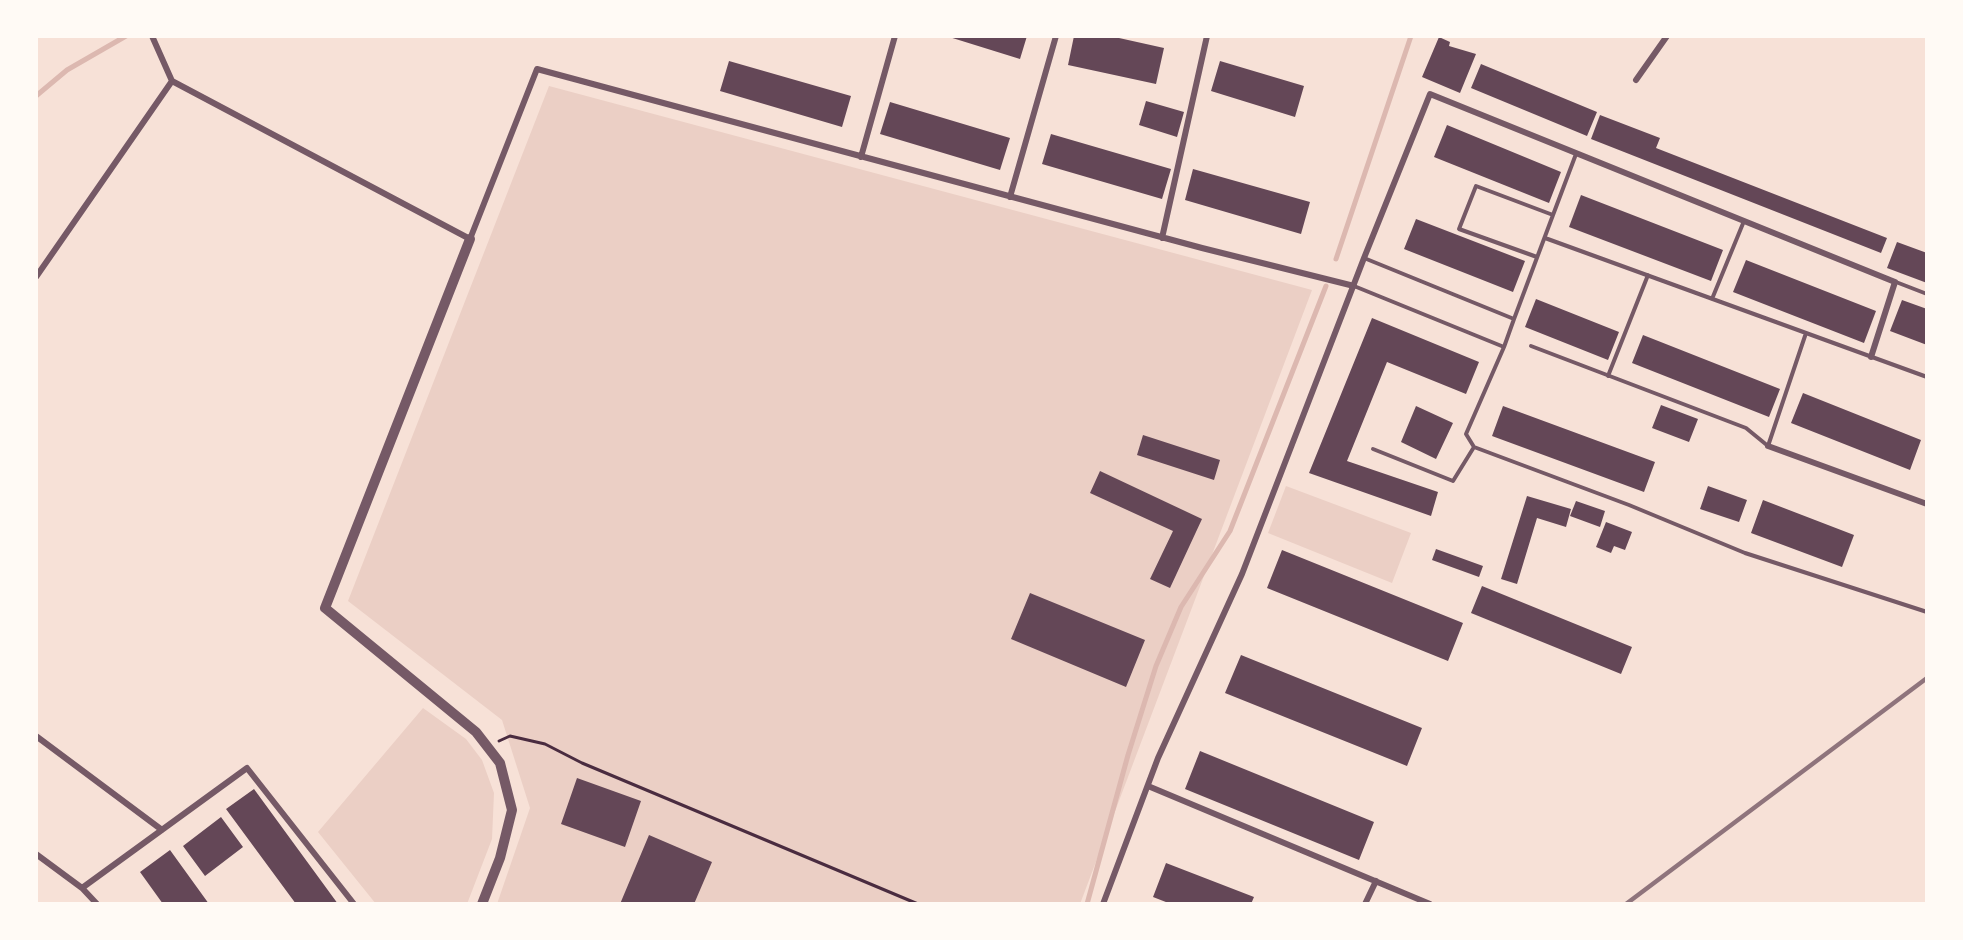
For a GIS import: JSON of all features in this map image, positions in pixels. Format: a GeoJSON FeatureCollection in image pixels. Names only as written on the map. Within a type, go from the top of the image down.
{"type":"FeatureCollection","features":[{"type":"Feature","properties":{"kind":"street"},"geometry":{"type":"LineString","coordinates":[[152,36],[172,81],[470,239]]}},
{"type":"Feature","properties":{"kind":"street"},"geometry":{"type":"LineString","coordinates":[[861,157],[894,36]]}},
{"type":"Feature","properties":{"kind":"street"},"geometry":{"type":"LineString","coordinates":[[1010,197],[1056,36]]}},
{"type":"Feature","properties":{"kind":"street"},"geometry":{"type":"LineString","coordinates":[[1162,238],[1207,36]]}},
{"type":"Feature","properties":{"kind":"street"},"geometry":{"type":"LineString","coordinates":[[1636,80],[1667,36]]}},
{"type":"Feature","properties":{"kind":"street"},"geometry":{"type":"LineString","coordinates":[[482,904],[500,858],[512,810],[500,763],[476,732],[326,608],[537,69],[1162,238],[1354,286]]}},
{"type":"Feature","properties":{"kind":"street"},"geometry":{"type":"LineString","coordinates":[[36,277],[172,81]]}},
{"type":"Feature","properties":{"kind":"street"},"geometry":{"type":"LineString","coordinates":[[1103,904],[1148,786],[1242,573],[1430,94],[1895,282],[1871,357]]}},
{"type":"Feature","properties":{"kind":"street"},"geometry":{"type":"LineString","coordinates":[[1768,446],[1927,504]]}},
{"type":"Feature","properties":{"kind":"street"},"geometry":{"type":"LineString","coordinates":[[36,736],[162,830]]}},
{"type":"Feature","properties":{"kind":"street"},"geometry":{"type":"LineString","coordinates":[[82,888],[247,768],[354,904]]}},
{"type":"Feature","properties":{"kind":"street"},"geometry":{"type":"LineString","coordinates":[[1148,786],[1430,904]]}},
{"type":"Feature","properties":{"kind":"street"},"geometry":{"type":"LineString","coordinates":[[36,854],[82,888],[96,904]]}},
{"type":"Feature","properties":{"kind":"street"},"geometry":{"type":"LineString","coordinates":[[1365,904],[1376,881]]}},
{"type":"Feature","properties":{"kind":"lane"},"geometry":{"type":"LineString","coordinates":[[1577,153],[1504,347],[1466,434],[1474,447],[1629,505],[1745,553],[1927,612]]}},
{"type":"Feature","properties":{"kind":"lane"},"geometry":{"type":"LineString","coordinates":[[1537,257],[1459,229],[1476,186],[1553,214]]}},
{"type":"Feature","properties":{"kind":"lane"},"geometry":{"type":"LineString","coordinates":[[1712,299],[1744,220]]}},
{"type":"Feature","properties":{"kind":"lane"},"geometry":{"type":"LineString","coordinates":[[1545,238],[1927,377]]}},
{"type":"Feature","properties":{"kind":"lane"},"geometry":{"type":"LineString","coordinates":[[1364,258],[1514,319]]}},
{"type":"Feature","properties":{"kind":"lane"},"geometry":{"type":"LineString","coordinates":[[1608,376],[1647,275]]}},
{"type":"Feature","properties":{"kind":"lane"},"geometry":{"type":"LineString","coordinates":[[1895,282],[1927,294]]}},
{"type":"Feature","properties":{"kind":"lane"},"geometry":{"type":"LineString","coordinates":[[1354,286],[1504,347]]}},
{"type":"Feature","properties":{"kind":"lane"},"geometry":{"type":"LineString","coordinates":[[1531,346],[1746,428],[1768,446],[1806,333]]}},
{"type":"Feature","properties":{"kind":"lane"},"geometry":{"type":"LineString","coordinates":[[1372,449],[1453,481],[1474,447]]}},
{"type":"Feature","properties":{"kind":"path"},"geometry":{"type":"LineString","coordinates":[[487,746],[510,736],[545,744],[582,764],[918,904]]}},
{"type":"Feature","properties":{"kind":"shaded area"},"geometry":{"type":"Polygon","coordinates":[[[549,86],[1312,290],[1080,904],[497,904],[530,808],[502,720],[348,601],[549,86]]]}},
{"type":"Feature","properties":{"kind":"shaded area"},"geometry":{"type":"Polygon","coordinates":[[[1286,486],[1411,533],[1392,583],[1268,533],[1286,486]]]}},
{"type":"Feature","properties":{"kind":"shaded area"},"geometry":{"type":"Polygon","coordinates":[[[423,708],[466,739],[482,760],[494,793],[492,839],[467,904],[376,904],[318,832],[423,708]]]}},
{"type":"Feature","properties":{"kind":"building"},"geometry":{"type":"Polygon","coordinates":[[[946,36],[1027,36],[1020,59],[946,36]]]}},
{"type":"Feature","properties":{"kind":"building"},"geometry":{"type":"Polygon","coordinates":[[[1074,36],[1110,36],[1164,48],[1156,84],[1068,65],[1074,36]]]}},
{"type":"Feature","properties":{"kind":"building"},"geometry":{"type":"Polygon","coordinates":[[[1439,37],[1450,42],[1449,46],[1476,54],[1460,93],[1422,77],[1439,37]]]}},
{"type":"Feature","properties":{"kind":"building"},"geometry":{"type":"Polygon","coordinates":[[[729,61],[851,96],[842,127],[720,91],[729,61]]]}},
{"type":"Feature","properties":{"kind":"building"},"geometry":{"type":"Polygon","coordinates":[[[1220,61],[1304,86],[1295,117],[1211,91],[1220,61]]]}},
{"type":"Feature","properties":{"kind":"building"},"geometry":{"type":"Polygon","coordinates":[[[1481,64],[1597,112],[1587,136],[1471,88],[1481,64]]]}},
{"type":"Feature","properties":{"kind":"building"},"geometry":{"type":"Polygon","coordinates":[[[1146,101],[1184,112],[1177,137],[1139,125],[1146,101]]]}},
{"type":"Feature","properties":{"kind":"building"},"geometry":{"type":"Polygon","coordinates":[[[890,102],[1010,138],[1000,170],[880,134],[890,102]]]}},
{"type":"Feature","properties":{"kind":"building"},"geometry":{"type":"Polygon","coordinates":[[[1600,115],[1660,138],[1656,148],[1887,238],[1881,253],[1591,139],[1600,115]]]}},
{"type":"Feature","properties":{"kind":"building"},"geometry":{"type":"Polygon","coordinates":[[[1447,125],[1561,172],[1549,203],[1434,157],[1447,125]]]}},
{"type":"Feature","properties":{"kind":"building"},"geometry":{"type":"Polygon","coordinates":[[[1051,134],[1171,169],[1162,199],[1042,164],[1051,134]]]}},
{"type":"Feature","properties":{"kind":"building"},"geometry":{"type":"Polygon","coordinates":[[[1193,169],[1310,202],[1301,234],[1185,200],[1193,169]]]}},
{"type":"Feature","properties":{"kind":"building"},"geometry":{"type":"Polygon","coordinates":[[[1581,195],[1723,250],[1711,281],[1569,227],[1581,195]]]}},
{"type":"Feature","properties":{"kind":"building"},"geometry":{"type":"Polygon","coordinates":[[[1416,219],[1525,261],[1513,292],[1404,249],[1416,219]]]}},
{"type":"Feature","properties":{"kind":"building"},"geometry":{"type":"Polygon","coordinates":[[[1897,242],[1927,253],[1927,283],[1887,268],[1897,242]]]}},
{"type":"Feature","properties":{"kind":"building"},"geometry":{"type":"Polygon","coordinates":[[[1746,260],[1876,311],[1864,343],[1733,292],[1746,260]]]}},
{"type":"Feature","properties":{"kind":"building"},"geometry":{"type":"Polygon","coordinates":[[[1536,299],[1619,332],[1608,360],[1525,327],[1536,299]]]}},
{"type":"Feature","properties":{"kind":"building"},"geometry":{"type":"Polygon","coordinates":[[[1902,300],[1927,309],[1927,345],[1890,331],[1902,300]]]}},
{"type":"Feature","properties":{"kind":"building"},"geometry":{"type":"Polygon","coordinates":[[[1372,318],[1479,362],[1466,394],[1387,362],[1347,461],[1438,492],[1431,516],[1309,473],[1372,318]]]}},
{"type":"Feature","properties":{"kind":"building"},"geometry":{"type":"Polygon","coordinates":[[[1643,335],[1780,389],[1769,417],[1632,363],[1643,335]]]}},
{"type":"Feature","properties":{"kind":"building"},"geometry":{"type":"Polygon","coordinates":[[[1803,393],[1921,440],[1910,470],[1791,423],[1803,393]]]}},
{"type":"Feature","properties":{"kind":"building"},"geometry":{"type":"Polygon","coordinates":[[[1661,405],[1698,419],[1689,442],[1652,428],[1661,405]]]}},
{"type":"Feature","properties":{"kind":"building"},"geometry":{"type":"Polygon","coordinates":[[[1416,406],[1453,423],[1436,459],[1401,442],[1416,406]]]}},
{"type":"Feature","properties":{"kind":"building"},"geometry":{"type":"Polygon","coordinates":[[[1503,406],[1655,462],[1644,492],[1492,436],[1503,406]]]}},
{"type":"Feature","properties":{"kind":"building"},"geometry":{"type":"Polygon","coordinates":[[[1143,435],[1220,460],[1214,480],[1137,455],[1143,435]]]}},
{"type":"Feature","properties":{"kind":"building"},"geometry":{"type":"Polygon","coordinates":[[[1100,471],[1202,519],[1170,588],[1150,579],[1173,531],[1090,493],[1100,471]]]}},
{"type":"Feature","properties":{"kind":"building"},"geometry":{"type":"Polygon","coordinates":[[[1708,486],[1747,500],[1739,522],[1700,509],[1708,486]]]}},
{"type":"Feature","properties":{"kind":"building"},"geometry":{"type":"Polygon","coordinates":[[[1527,496],[1571,509],[1566,527],[1537,518],[1517,584],[1501,579],[1527,496]]]}},
{"type":"Feature","properties":{"kind":"building"},"geometry":{"type":"Polygon","coordinates":[[[1763,500],[1854,535],[1842,567],[1751,533],[1763,500]]]}},
{"type":"Feature","properties":{"kind":"building"},"geometry":{"type":"Polygon","coordinates":[[[1576,501],[1605,511],[1600,527],[1570,516],[1576,501]]]}},
{"type":"Feature","properties":{"kind":"building"},"geometry":{"type":"Polygon","coordinates":[[[1606,522],[1632,532],[1625,550],[1614,546],[1611,553],[1596,547],[1606,522]]]}},
{"type":"Feature","properties":{"kind":"building"},"geometry":{"type":"Polygon","coordinates":[[[1436,549],[1483,566],[1479,577],[1432,560],[1436,549]]]}},
{"type":"Feature","properties":{"kind":"building"},"geometry":{"type":"Polygon","coordinates":[[[1282,550],[1463,623],[1448,661],[1267,588],[1282,550]]]}},
{"type":"Feature","properties":{"kind":"building"},"geometry":{"type":"Polygon","coordinates":[[[1482,586],[1632,647],[1621,674],[1471,613],[1482,586]]]}},
{"type":"Feature","properties":{"kind":"building"},"geometry":{"type":"Polygon","coordinates":[[[1030,593],[1145,640],[1126,687],[1011,639],[1030,593]]]}},
{"type":"Feature","properties":{"kind":"building"},"geometry":{"type":"Polygon","coordinates":[[[1241,655],[1422,728],[1407,766],[1225,693],[1241,655]]]}},
{"type":"Feature","properties":{"kind":"building"},"geometry":{"type":"Polygon","coordinates":[[[1200,751],[1374,822],[1359,860],[1185,789],[1200,751]]]}},
{"type":"Feature","properties":{"kind":"building"},"geometry":{"type":"Polygon","coordinates":[[[577,778],[641,801],[625,847],[561,824],[577,778]]]}},
{"type":"Feature","properties":{"kind":"building"},"geometry":{"type":"Polygon","coordinates":[[[254,789],[338,904],[296,904],[226,809],[254,789]]]}},
{"type":"Feature","properties":{"kind":"building"},"geometry":{"type":"Polygon","coordinates":[[[221,817],[243,847],[205,876],[183,846],[221,817]]]}},
{"type":"Feature","properties":{"kind":"building"},"geometry":{"type":"Polygon","coordinates":[[[649,835],[712,862],[694,904],[620,904],[649,835]]]}},
{"type":"Feature","properties":{"kind":"building"},"geometry":{"type":"Polygon","coordinates":[[[170,850],[209,904],[163,904],[140,872],[170,850]]]}},
{"type":"Feature","properties":{"kind":"building"},"geometry":{"type":"Polygon","coordinates":[[[1166,863],[1254,897],[1251,904],[1171,904],[1153,897],[1166,863]]]}},
{"type":"Feature","properties":{"kind":"waterway"},"geometry":{"type":"LineString","coordinates":[[36,96],[67,70],[126,36]]}},
{"type":"Feature","properties":{"kind":"waterway"},"geometry":{"type":"LineString","coordinates":[[1336,259],[1411,36]]}},
{"type":"Feature","properties":{"kind":"waterway"},"geometry":{"type":"LineString","coordinates":[[1087,904],[1128,755],[1156,666],[1181,607],[1230,531],[1326,286]]}},
{"type":"Feature","properties":{"kind":"railway"},"geometry":{"type":"LineString","coordinates":[[1626,904],[1927,678]]}}]}
